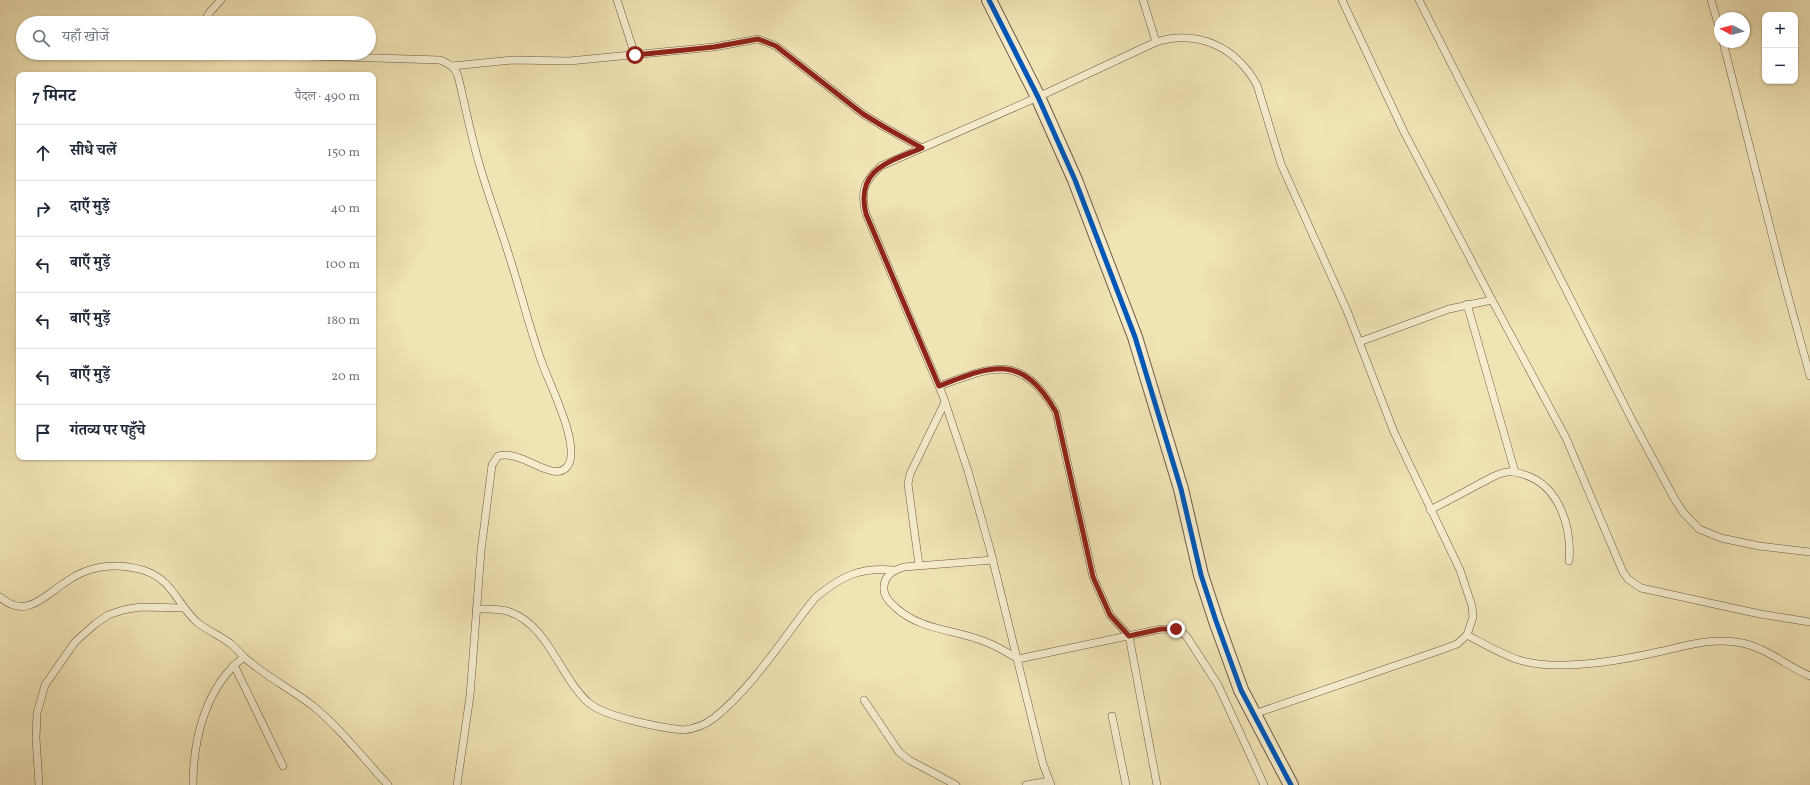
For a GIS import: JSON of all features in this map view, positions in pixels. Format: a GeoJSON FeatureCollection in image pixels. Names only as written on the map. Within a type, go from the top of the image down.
{"type":"FeatureCollection","features":[{"type":"Feature","properties":{"kind":"street"},"geometry":{"type":"LineString","coordinates":[[989,0],[1038,97],[1076,180],[1135,337],[1181,489],[1201,575],[1211,608],[1242,690],[1291,785]]}},
{"type":"Feature","properties":{"kind":"lane"},"geometry":{"type":"LineString","coordinates":[[207,16],[221,0]]}},
{"type":"Feature","properties":{"kind":"lane"},"geometry":{"type":"LineString","coordinates":[[617,0],[635,55]]}},
{"type":"Feature","properties":{"kind":"lane"},"geometry":{"type":"LineString","coordinates":[[1143,0],[1156,42]]}},
{"type":"Feature","properties":{"kind":"lane"},"geometry":{"type":"LineString","coordinates":[[1342,0],[1404,132],[1566,438],[1608,540],[1628,580],[1641,588],[1760,614],[1810,622]]}},
{"type":"Feature","properties":{"kind":"lane"},"geometry":{"type":"LineString","coordinates":[[1419,0],[1632,420],[1683,512],[1698,529],[1721,538],[1759,546],[1810,552]]}},
{"type":"Feature","properties":{"kind":"lane"},"geometry":{"type":"LineString","coordinates":[[1711,0],[1715,12]]}},
{"type":"Feature","properties":{"kind":"lane"},"geometry":{"type":"LineString","coordinates":[[1026,785],[1050,783],[1043,764],[993,560],[968,471],[945,402],[866,214],[863,200],[864,187],[872,174],[881,166],[1038,97],[1156,42],[1182,37],[1211,42],[1231,54],[1251,74],[1257,85],[1281,164],[1359,342],[1394,432],[1460,570],[1470,596],[1473,617],[1467,635],[1457,644],[1254,714]]}},
{"type":"Feature","properties":{"kind":"lane"},"geometry":{"type":"LineString","coordinates":[[452,66],[513,60],[569,61],[714,47],[751,40],[765,41],[776,46],[875,123],[922,148]]}},
{"type":"Feature","properties":{"kind":"lane"},"geometry":{"type":"LineString","coordinates":[[1725,48],[1782,274],[1810,376]]}},
{"type":"Feature","properties":{"kind":"lane"},"geometry":{"type":"LineString","coordinates":[[376,58],[440,60],[452,66],[456,70],[481,172],[511,261],[542,362],[563,417],[572,447],[568,467],[558,472],[542,469],[510,454],[498,456],[494,460],[490,471],[476,609],[470,696],[457,785]]}},
{"type":"Feature","properties":{"kind":"lane"},"geometry":{"type":"LineString","coordinates":[[1359,342],[1449,309],[1467,304],[1492,300]]}},
{"type":"Feature","properties":{"kind":"lane"},"geometry":{"type":"LineString","coordinates":[[1467,304],[1515,472]]}},
{"type":"Feature","properties":{"kind":"lane"},"geometry":{"type":"LineString","coordinates":[[939,386],[979,371],[1004,369],[1024,374],[1048,399],[1056,412],[1093,577],[1110,615],[1129,636],[1157,785]]}},
{"type":"Feature","properties":{"kind":"lane"},"geometry":{"type":"LineString","coordinates":[[919,565],[908,484],[910,474],[945,402]]}},
{"type":"Feature","properties":{"kind":"lane"},"geometry":{"type":"LineString","coordinates":[[1430,510],[1499,474],[1515,472],[1538,480],[1553,495],[1567,528],[1570,541],[1569,561]]}},
{"type":"Feature","properties":{"kind":"lane"},"geometry":{"type":"LineString","coordinates":[[476,609],[496,609],[510,612],[531,626],[542,637],[581,694],[596,708],[619,716],[683,730],[693,729],[714,719],[736,697],[776,650],[811,604],[822,593],[845,578],[863,570],[875,568],[894,570],[919,565],[993,560]]}},
{"type":"Feature","properties":{"kind":"lane"},"geometry":{"type":"LineString","coordinates":[[0,597],[12,605],[26,607],[36,603],[62,584],[90,570],[107,566],[122,566],[147,572],[162,580],[174,591],[184,608],[200,625],[231,644],[244,657],[314,707],[348,740],[388,785]]}},
{"type":"Feature","properties":{"kind":"lane"},"geometry":{"type":"LineString","coordinates":[[894,570],[885,580],[884,592],[887,600],[900,612],[920,624],[987,642],[1018,659],[1169,629],[1182,632],[1187,637],[1218,685],[1264,785]]}},
{"type":"Feature","properties":{"kind":"lane"},"geometry":{"type":"LineString","coordinates":[[39,785],[36,738],[37,713],[45,685],[75,642],[94,624],[108,615],[123,610],[140,607],[184,608]]}},
{"type":"Feature","properties":{"kind":"lane"},"geometry":{"type":"LineString","coordinates":[[1467,635],[1505,655],[1520,660],[1547,665],[1606,661],[1651,654],[1704,642],[1722,641],[1742,643],[1758,648],[1810,676]]}},
{"type":"Feature","properties":{"kind":"lane"},"geometry":{"type":"LineString","coordinates":[[193,785],[194,759],[202,720],[212,696],[222,678],[244,657]]}},
{"type":"Feature","properties":{"kind":"lane"},"geometry":{"type":"LineString","coordinates":[[234,665],[283,766]]}},
{"type":"Feature","properties":{"kind":"lane"},"geometry":{"type":"LineString","coordinates":[[864,700],[898,752],[909,760],[956,785]]}},
{"type":"Feature","properties":{"kind":"lane"},"geometry":{"type":"LineString","coordinates":[[1112,716],[1126,785]]}},
{"type":"Feature","properties":{"kind":"cycle path"},"geometry":{"type":"LineString","coordinates":[[989,0],[1038,97],[1075,180],[1135,337],[1181,489],[1201,575],[1216,621],[1241,690],[1291,785]]}},
{"type":"Feature","properties":{"kind":"route"},"geometry":{"type":"LineString","coordinates":[[635,55],[714,47],[758,39],[770,42],[875,123],[922,148],[881,166],[872,174],[864,187],[863,200],[866,214],[939,386],[979,371],[993,369],[1016,371],[1024,374],[1033,382],[1048,399],[1056,412],[1093,577],[1100,596],[1110,615],[1129,636],[1161,629],[1176,629]]}}]}
